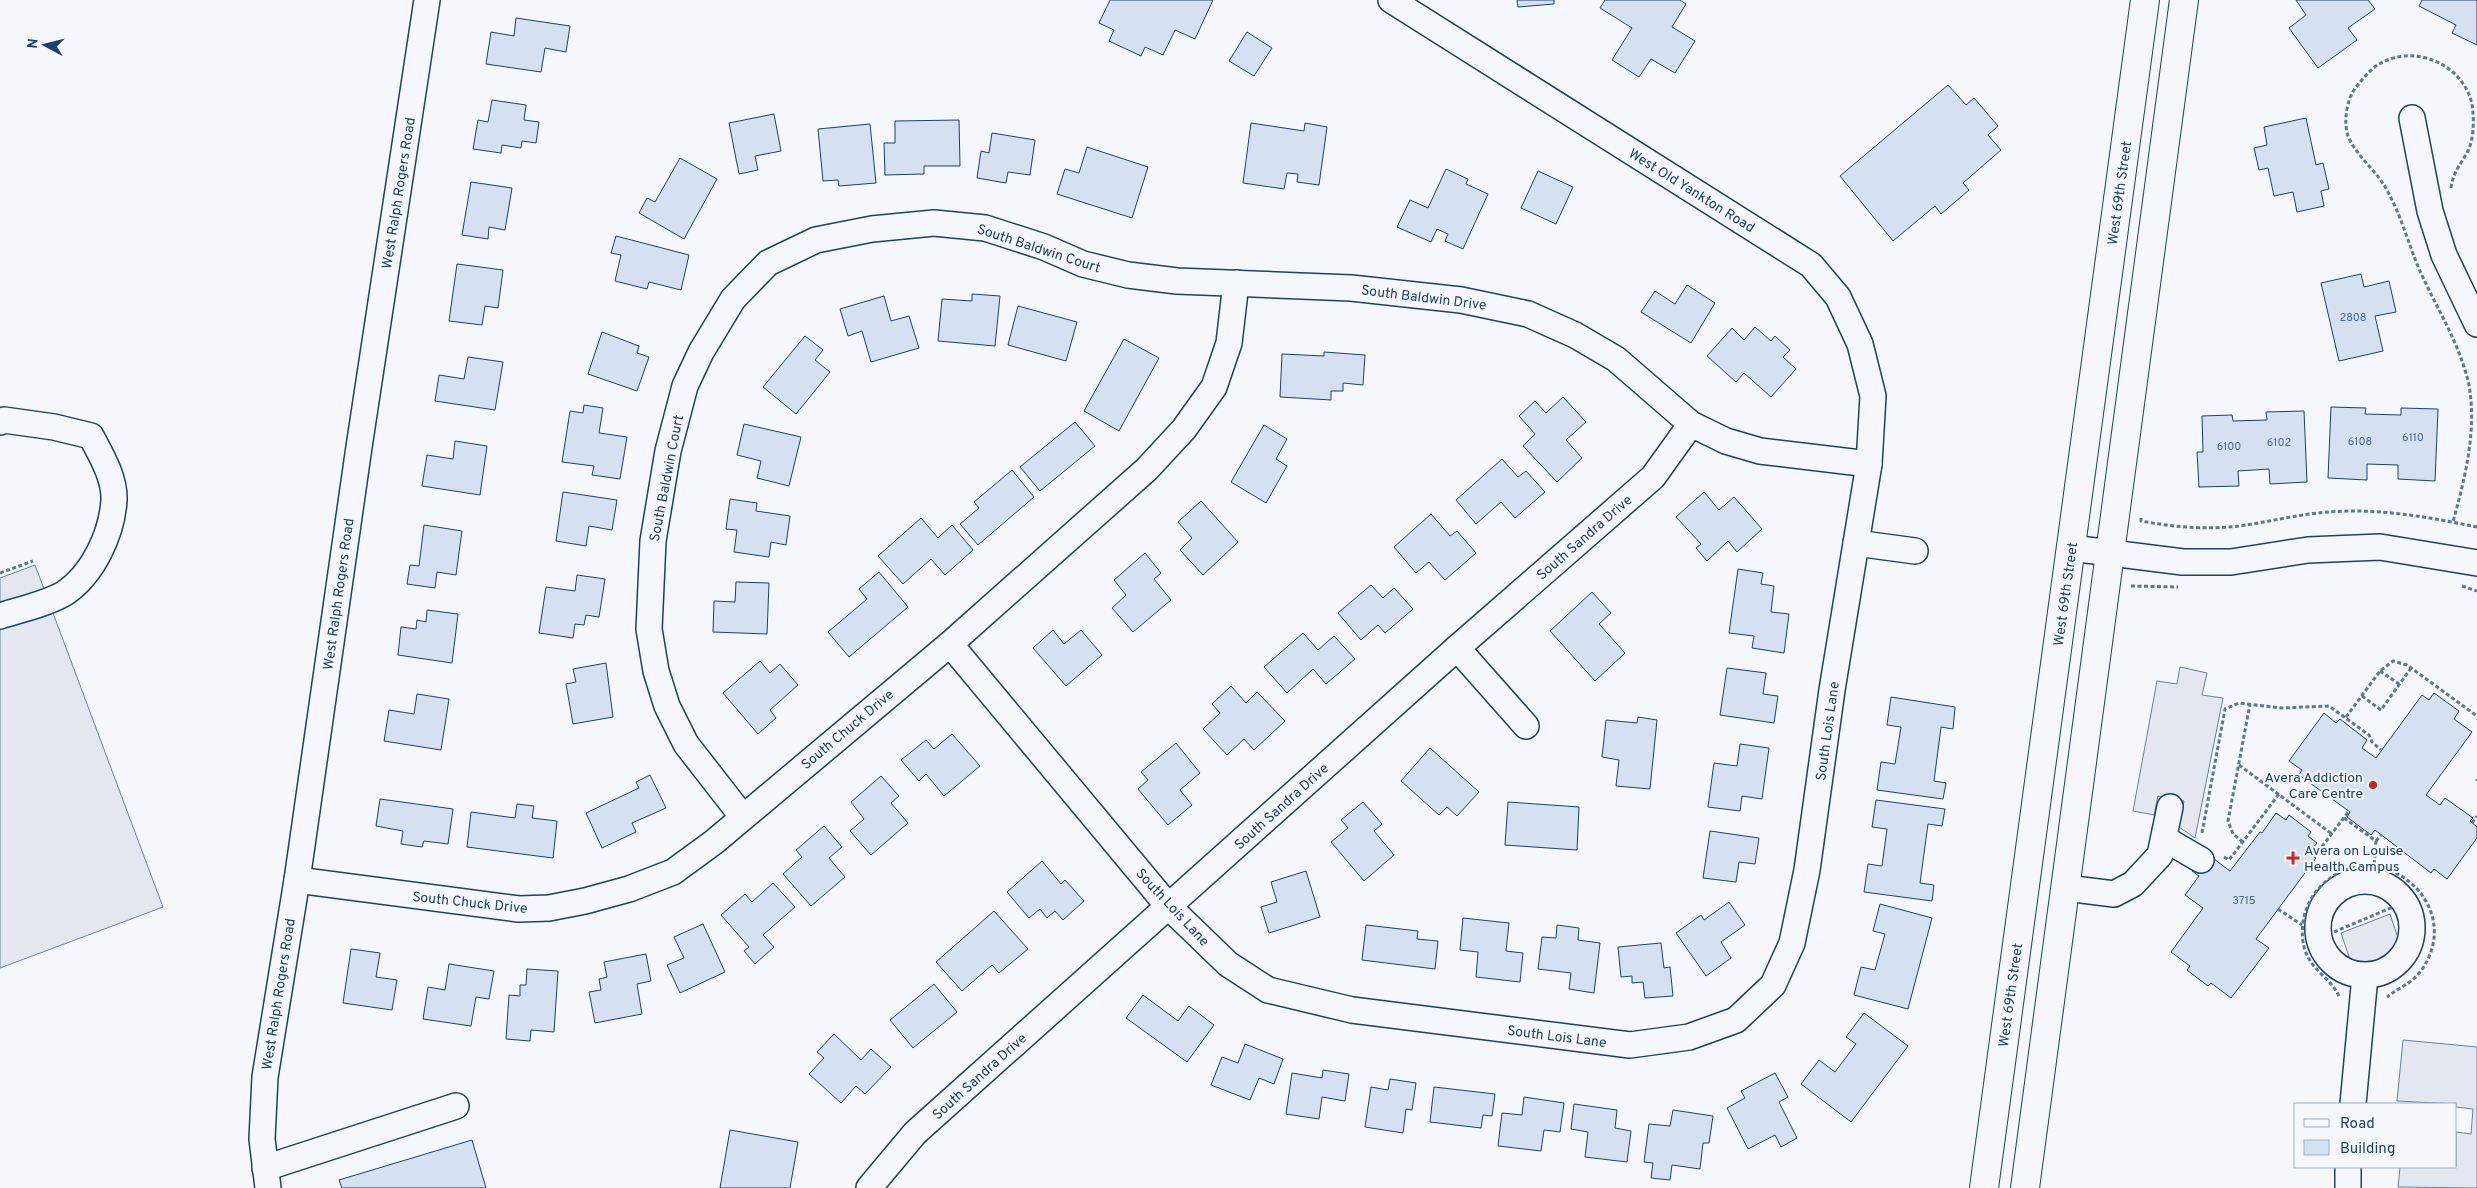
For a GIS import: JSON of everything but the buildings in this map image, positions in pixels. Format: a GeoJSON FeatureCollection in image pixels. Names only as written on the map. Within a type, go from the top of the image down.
{"type":"FeatureCollection","features":[{"type":"Feature","properties":{"kind":"main road","name":"West 69th Street"},"geometry":{"type":"LineString","coordinates":[[1984,1188],[2145,0]]}},
{"type":"Feature","properties":{"kind":"main road"},"geometry":{"type":"LineString","coordinates":[[2025,1188],[2184,0]]}},
{"type":"Feature","properties":{"kind":"street","name":"West Ralph Rogers Road"},"geometry":{"type":"LineString","coordinates":[[267,1178],[262,1140],[265,1076],[297,880],[358,447],[427,0]]}},
{"type":"Feature","properties":{"kind":"street","name":"West Old Yankton Road"},"geometry":{"type":"LineString","coordinates":[[1391,0],[1812,265],[1838,297],[1860,344],[1873,396],[1869,464]]}},
{"type":"Feature","properties":{"kind":"street"},"geometry":{"type":"LineString","coordinates":[[2412,118],[2430,211],[2444,256],[2477,324]]}},
{"type":"Feature","properties":{"kind":"street","name":"South Baldwin Court"},"geometry":{"type":"LineString","coordinates":[[742,816],[686,744],[668,706],[656,671],[649,629],[653,541],[668,451],[685,386],[701,352],[733,299],[768,263],[816,240],[872,229],[934,223],[985,228],[1044,247],[1083,264],[1128,275],[1177,281],[1236,284]]}},
{"type":"Feature","properties":{"kind":"street","name":"South Chuck Drive"},"geometry":{"type":"LineString","coordinates":[[297,880],[519,909],[549,908],[585,901],[629,889],[673,872],[714,842],[742,816],[950,644],[1147,469],[1184,429],[1214,387],[1229,343],[1236,284]]}},
{"type":"Feature","properties":{"kind":"street","name":"South Baldwin Drive"},"geometry":{"type":"LineString","coordinates":[[1236,284],[1350,288],[1461,300],[1528,314],[1575,335],[1616,359],[1691,424],[1726,441],[1760,452],[1869,464]]}},
{"type":"Feature","properties":{"kind":"street"},"geometry":{"type":"LineString","coordinates":[[0,422],[4,420],[54,427],[90,436],[106,466],[114,500],[105,537],[87,574],[64,594],[0,616]]}},
{"type":"Feature","properties":{"kind":"street","name":"South Sandra Drive"},"geometry":{"type":"LineString","coordinates":[[869,1188],[915,1133],[1457,648],[1653,477],[1691,424]]}},
{"type":"Feature","properties":{"kind":"street","name":"South Lois Lane"},"geometry":{"type":"LineString","coordinates":[[950,644],[1169,907],[1228,964],[1268,990],[1352,1010],[1630,1045],[1690,1038],[1736,1020],[1773,985],[1792,943],[1807,870],[1869,464]]}},
{"type":"Feature","properties":{"kind":"street"},"geometry":{"type":"LineString","coordinates":[[1856,543],[1915,551]]}},
{"type":"Feature","properties":{"kind":"street"},"geometry":{"type":"LineString","coordinates":[[2071,548],[2183,562],[2231,562],[2308,550],[2380,548],[2476,558]]}},
{"type":"Feature","properties":{"kind":"street"},"geometry":{"type":"LineString","coordinates":[[1457,648],[1526,726]]}},
{"type":"Feature","properties":{"kind":"street"},"geometry":{"type":"LineString","coordinates":[[2066,888],[2114,894],[2133,884],[2160,855],[2170,807]]}},
{"type":"Feature","properties":{"kind":"street"},"geometry":{"type":"LineString","coordinates":[[2164,839],[2208,851]]}},
{"type":"Feature","properties":{"kind":"street"},"geometry":{"type":"LineString","coordinates":[[2353,1103],[2365,976]]}},
{"type":"Feature","properties":{"kind":"street"},"geometry":{"type":"LineString","coordinates":[[267,1178],[456,1106]]}},
{"type":"Feature","properties":{"kind":"street"},"geometry":{"type":"LineString","coordinates":[[2348,1168],[2348,1188]]}},
{"type":"Feature","properties":{"kind":"path"},"geometry":{"type":"LineString","coordinates":[[2141,520],[2174,527],[2206,528],[2239,526],[2331,511],[2434,518],[2477,527]]}},
{"type":"Feature","properties":{"kind":"path"},"geometry":{"type":"LineString","coordinates":[[0,573],[32,561]]}},
{"type":"Feature","properties":{"kind":"path"},"geometry":{"type":"LineString","coordinates":[[2131,586],[2181,588]]}},
{"type":"Feature","properties":{"kind":"path"},"geometry":{"type":"LineString","coordinates":[[2459,586],[2477,591]]}},
{"type":"Feature","properties":{"kind":"path"},"geometry":{"type":"LineString","coordinates":[[2346,717],[2380,671],[2393,661],[2400,662],[2411,668],[2477,716]]}},
{"type":"Feature","properties":{"kind":"path"},"geometry":{"type":"LineString","coordinates":[[2362,696],[2381,710],[2411,668]]}},
{"type":"Feature","properties":{"kind":"path"},"geometry":{"type":"LineString","coordinates":[[2380,671],[2399,684]]}},
{"type":"Feature","properties":{"kind":"path"},"geometry":{"type":"LineString","coordinates":[[2278,794],[2229,860],[2208,851],[2225,708],[2239,703],[2289,708],[2329,706],[2369,735],[2372,742],[2381,750]]}},
{"type":"Feature","properties":{"kind":"path"},"geometry":{"type":"LineString","coordinates":[[2243,842],[2233,834],[2228,821],[2250,704]]}},
{"type":"Feature","properties":{"kind":"path"},"geometry":{"type":"LineString","coordinates":[[2239,765],[2332,834]]}},
{"type":"Feature","properties":{"kind":"path"},"geometry":{"type":"LineString","coordinates":[[2314,857],[2349,811]]}},
{"type":"Feature","properties":{"kind":"path"},"geometry":{"type":"LineString","coordinates":[[2472,823],[2477,816]]}},
{"type":"Feature","properties":{"kind":"path"},"geometry":{"type":"LineString","coordinates":[[2344,818],[2376,841]]}},
{"type":"Feature","properties":{"kind":"path"},"geometry":{"type":"LineString","coordinates":[[2374,866],[2376,841],[2381,835]]}},
{"type":"Feature","properties":{"kind":"path"},"geometry":{"type":"LineString","coordinates":[[2342,1001],[2337,992],[2313,967],[2307,956],[2302,925],[2312,898],[2323,884],[2337,873],[2345,870],[2374,866],[2405,876],[2430,907],[2434,922],[2434,940],[2429,957],[2421,971],[2412,981],[2383,1001]]}},
{"type":"Feature","properties":{"kind":"path"},"geometry":{"type":"LineString","coordinates":[[2334,932],[2393,907]]}},
{"type":"Feature","properties":{"kind":"path"},"geometry":{"type":"LineString","coordinates":[[2278,909],[2302,925]]}},
{"type":"Feature","properties":{"kind":"shaded area"},"geometry":{"type":"Polygon","coordinates":[[[35,565],[163,907],[0,968],[0,578],[35,565]]]}},
{"type":"Feature","properties":{"kind":"shaded area"},"geometry":{"type":"Polygon","coordinates":[[[2180,667],[2207,673],[2202,695],[2223,698],[2195,838],[2179,827],[2184,801],[2158,796],[2154,815],[2133,811],[2157,681],[2177,684],[2180,667]]]}},
{"type":"Feature","properties":{"kind":"shaded area"},"geometry":{"type":"Polygon","coordinates":[[[2390,914],[2404,956],[2394,966],[2382,973],[2365,976],[2355,974],[2341,933],[2390,914]]]}},
{"type":"Feature","properties":{"kind":"shaded area"},"geometry":{"type":"Polygon","coordinates":[[[2403,1040],[2477,1047],[2477,1188],[2398,1187],[2400,1168],[2457,1168],[2457,1132],[2471,1134],[2473,1109],[2457,1107],[2457,1103],[2397,1101],[2403,1040]]]}},
{"type":"Feature","properties":{"kind":"place","name":"Avera Addiction Care Centre"},"geometry":{"type":"Point","coordinates":[2373,785]}},
{"type":"Feature","properties":{"kind":"place","name":"Avera on Louise Health Campus"},"geometry":{"type":"Point","coordinates":[2293,858]}}]}
